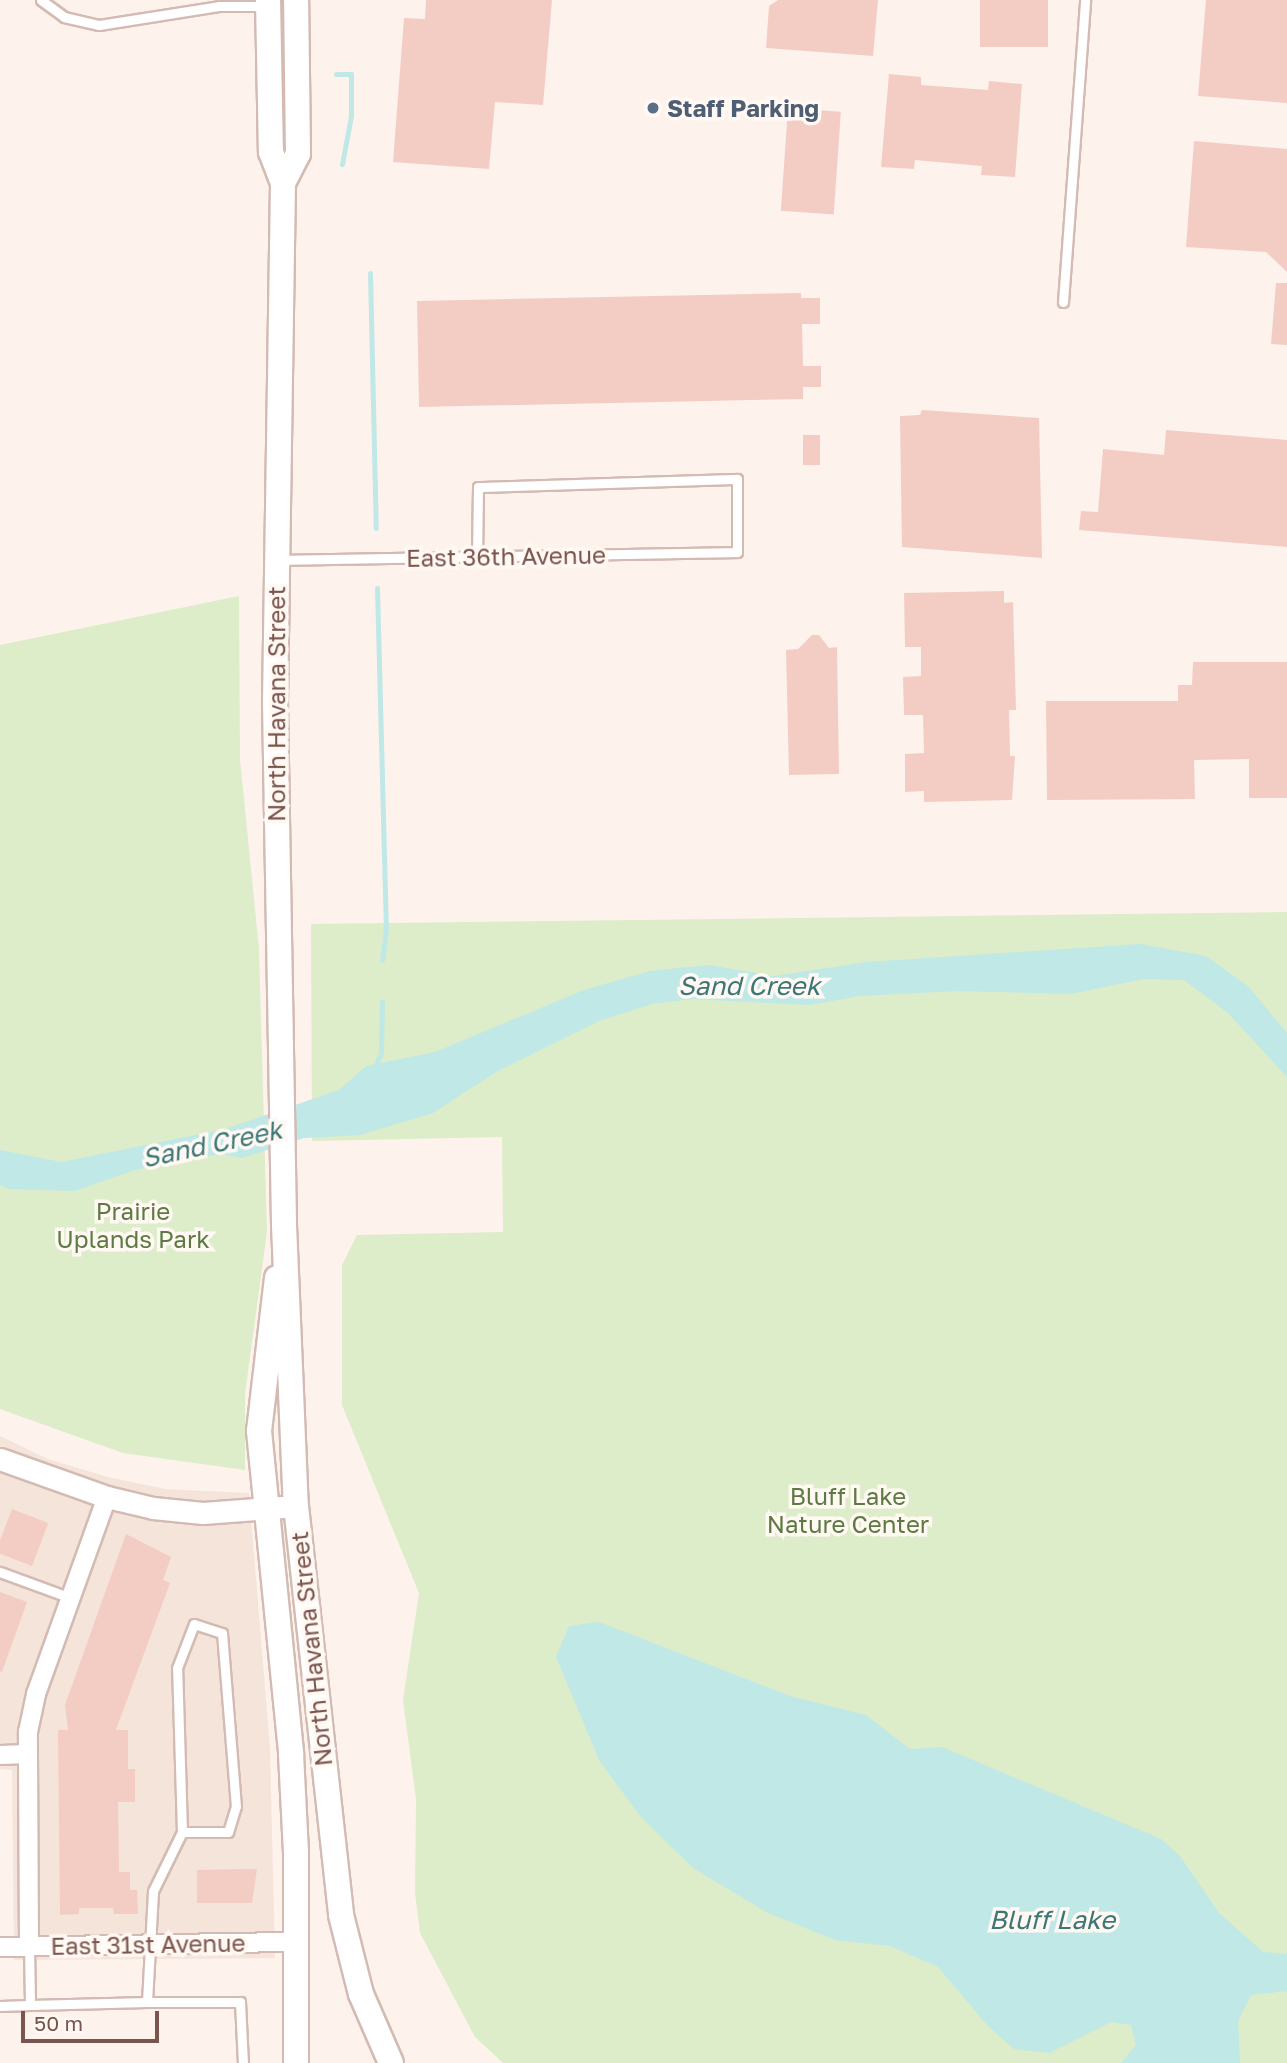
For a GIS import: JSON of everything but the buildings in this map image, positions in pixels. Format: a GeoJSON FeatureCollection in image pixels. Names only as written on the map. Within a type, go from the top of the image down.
{"type":"FeatureCollection","features":[{"type":"Feature","properties":{"kind":"main road","name":"North Havana Street"},"geometry":{"type":"LineString","coordinates":[[284,183],[298,154],[296,0]]}},
{"type":"Feature","properties":{"kind":"main road","name":"North Havana Street"},"geometry":{"type":"LineString","coordinates":[[268,3],[271,152],[284,183],[276,560],[278,957],[284,1225],[296,1506],[341,1915],[361,1994],[391,2063]]}},
{"type":"Feature","properties":{"kind":"main road","name":"North Havana Street"},"geometry":{"type":"LineString","coordinates":[[284,1225],[260,1409],[266,1510],[291,1754],[296,2063]]}},
{"type":"Feature","properties":{"kind":"street"},"geometry":{"type":"LineString","coordinates":[[0,1459],[107,1497],[192,1513],[296,1506]]}},
{"type":"Feature","properties":{"kind":"street"},"geometry":{"type":"LineString","coordinates":[[29,1947],[27,1755],[36,1694],[107,1497]]}},
{"type":"Feature","properties":{"kind":"street"},"geometry":{"type":"LineString","coordinates":[[0,1755],[27,1755]]}},
{"type":"Feature","properties":{"kind":"street","name":"East 31st Avenue"},"geometry":{"type":"LineString","coordinates":[[0,1947],[296,1942]]}},
{"type":"Feature","properties":{"kind":"lane"},"geometry":{"type":"LineString","coordinates":[[41,0],[64,18],[99,24],[219,6],[268,3]]}},
{"type":"Feature","properties":{"kind":"lane"},"geometry":{"type":"LineString","coordinates":[[1063,302],[1085,0]]}},
{"type":"Feature","properties":{"kind":"lane","name":"East 36th Avenue"},"geometry":{"type":"LineString","coordinates":[[276,560],[737,552],[737,478],[478,487],[477,556]]}},
{"type":"Feature","properties":{"kind":"lane"},"geometry":{"type":"LineString","coordinates":[[0,1572],[71,1598]]}},
{"type":"Feature","properties":{"kind":"lane"},"geometry":{"type":"LineString","coordinates":[[147,2002],[153,1891],[182,1832],[177,1668],[194,1624],[222,1633],[236,1806],[228,1832],[182,1832]]}},
{"type":"Feature","properties":{"kind":"lane"},"geometry":{"type":"LineString","coordinates":[[29,1947],[30,2006]]}},
{"type":"Feature","properties":{"kind":"lane"},"geometry":{"type":"LineString","coordinates":[[0,2006],[240,2002],[243,2063]]}},
{"type":"Feature","properties":{"kind":"shaded area"},"geometry":{"type":"Polygon","coordinates":[[[0,1436],[48,1459],[108,1477],[165,1489],[249,1493],[270,1748],[275,1958],[14,1960],[12,1770],[0,1769],[0,1436]]]}},
{"type":"Feature","properties":{"kind":"green space","name":"Prairie Uplands Park"},"geometry":{"type":"Polygon","coordinates":[[[239,596],[240,759],[259,949],[267,1232],[245,1394],[245,1470],[123,1453],[0,1409],[0,645],[239,596]]]}},
{"type":"Feature","properties":{"kind":"green space","name":"Bluff Lake Nature Center"},"geometry":{"type":"Polygon","coordinates":[[[1287,912],[1287,2063],[503,2063],[475,2037],[420,1933],[415,1893],[416,1799],[403,1700],[419,1593],[342,1405],[342,1265],[357,1235],[503,1232],[502,1137],[312,1141],[311,924],[1287,912]]]}},
{"type":"Feature","properties":{"kind":"water","name":"Sand Creek"},"geometry":{"type":"Polygon","coordinates":[[[1140,944],[1206,956],[1248,986],[1287,1033],[1287,1077],[1228,1013],[1184,980],[1143,979],[1071,994],[957,991],[860,996],[809,1005],[693,999],[652,1004],[599,1021],[496,1072],[433,1113],[360,1135],[304,1138],[242,1158],[221,1154],[135,1170],[75,1191],[8,1189],[0,1185],[0,1150],[61,1162],[225,1129],[339,1090],[366,1066],[435,1052],[584,990],[650,971],[708,965],[774,976],[867,962],[1140,944]]]}},
{"type":"Feature","properties":{"kind":"water","name":"Bluff Lake"},"geometry":{"type":"Polygon","coordinates":[[[599,1622],[790,1696],[866,1715],[910,1749],[942,1747],[1161,1839],[1180,1856],[1219,1913],[1263,1952],[1287,1954],[1287,1991],[1251,1995],[1238,2021],[1240,2063],[1121,2063],[1136,2045],[1131,2025],[1111,2022],[1049,2053],[1014,2049],[987,2025],[938,1967],[890,1946],[835,1940],[768,1913],[693,1868],[640,1816],[599,1760],[556,1657],[569,1626],[599,1622]]]}},
{"type":"Feature","properties":{"kind":"waterway"},"geometry":{"type":"LineString","coordinates":[[336,74],[351,74],[351,116],[342,164]]}},
{"type":"Feature","properties":{"kind":"waterway"},"geometry":{"type":"LineString","coordinates":[[370,273],[376,528]]}},
{"type":"Feature","properties":{"kind":"waterway"},"geometry":{"type":"LineString","coordinates":[[377,588],[386,928],[382,960]]}},
{"type":"Feature","properties":{"kind":"waterway"},"geometry":{"type":"LineString","coordinates":[[375,1067],[381,1053],[382,1002]]}},
{"type":"Feature","properties":{"kind":"place","name":"Staff Parking"},"geometry":{"type":"Point","coordinates":[653,108]}}]}
